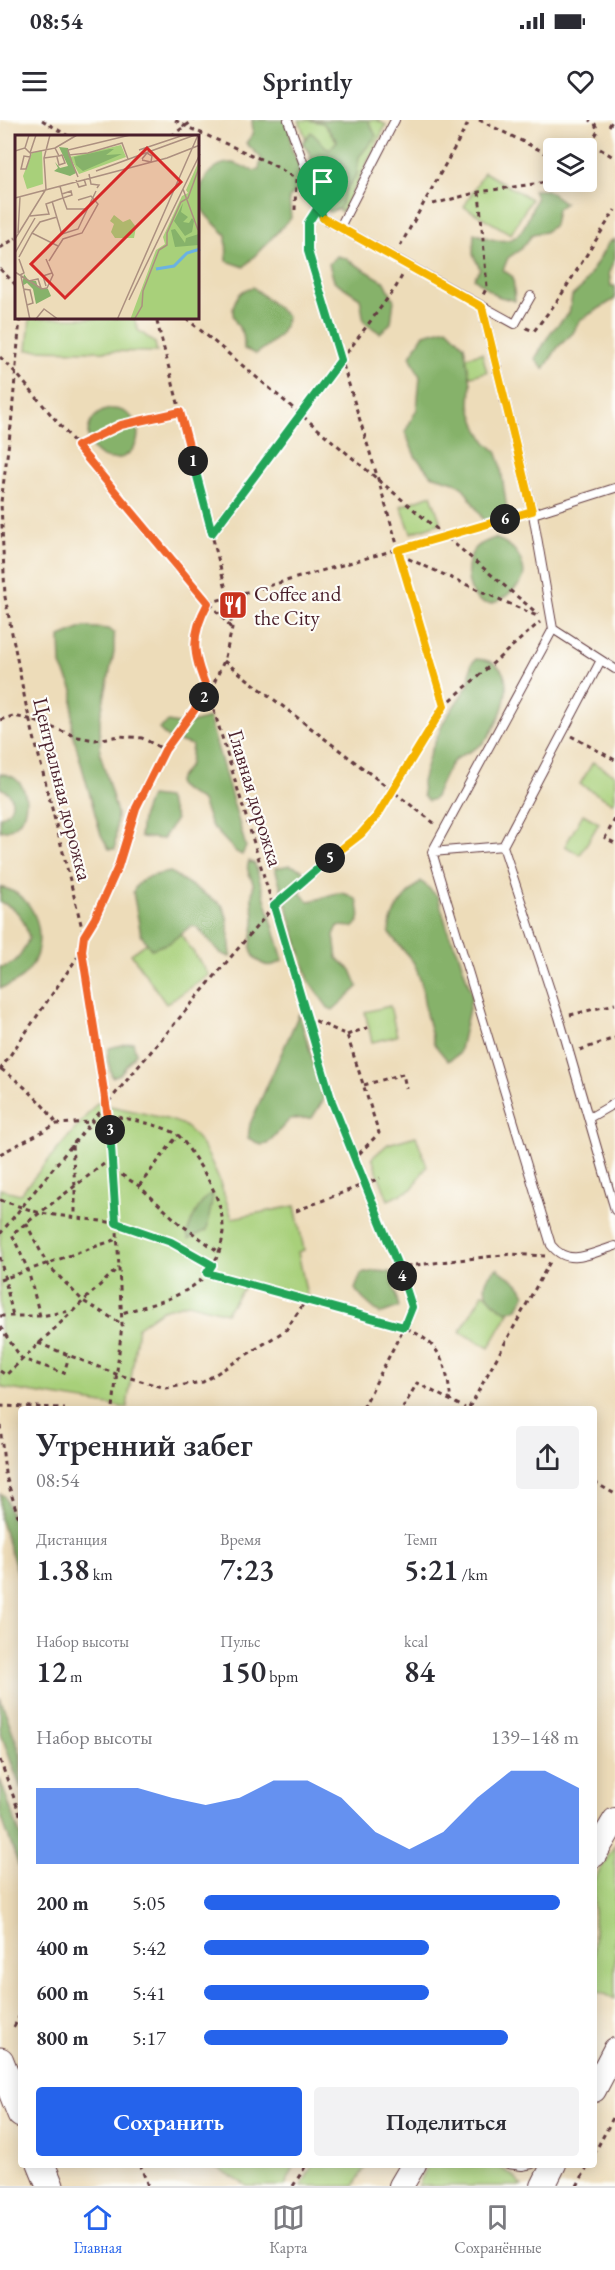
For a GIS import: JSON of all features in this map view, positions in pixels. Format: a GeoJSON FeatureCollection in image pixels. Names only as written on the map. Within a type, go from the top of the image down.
{"type":"FeatureCollection","features":[{"type":"Feature","properties":{"kind":"main road"},"geometry":{"type":"LineString","coordinates":[[597,1851],[615,1820]]}},
{"type":"Feature","properties":{"kind":"main road"},"geometry":{"type":"LineString","coordinates":[[597,2084],[615,2050]]}},
{"type":"Feature","properties":{"kind":"main road"},"geometry":{"type":"LineString","coordinates":[[0,2061],[18,2106]]}},
{"type":"Feature","properties":{"kind":"main road"},"geometry":{"type":"LineString","coordinates":[[43,2168],[50,2186]]}},
{"type":"Feature","properties":{"kind":"main road"},"geometry":{"type":"LineString","coordinates":[[401,2186],[412,2168]]}},
{"type":"Feature","properties":{"kind":"main road"},"geometry":{"type":"LineString","coordinates":[[543,2186],[552,2168]]}},
{"type":"Feature","properties":{"kind":"lane"},"geometry":{"type":"LineString","coordinates":[[288,120],[323,218],[514,324],[531,296]]}},
{"type":"Feature","properties":{"kind":"lane"},"geometry":{"type":"LineString","coordinates":[[340,227],[395,120]]}},
{"type":"Feature","properties":{"kind":"lane"},"geometry":{"type":"LineString","coordinates":[[480,306],[533,512],[553,629],[432,852],[551,1245],[565,1257],[575,1259],[615,1246]]}},
{"type":"Feature","properties":{"kind":"lane"},"geometry":{"type":"LineString","coordinates":[[533,512],[615,488]]}},
{"type":"Feature","properties":{"kind":"lane"},"geometry":{"type":"LineString","coordinates":[[553,629],[615,669]]}},
{"type":"Feature","properties":{"kind":"lane"},"geometry":{"type":"LineString","coordinates":[[602,660],[503,846],[560,1017],[615,1210]]}},
{"type":"Feature","properties":{"kind":"lane"},"geometry":{"type":"LineString","coordinates":[[432,852],[503,846]]}},
{"type":"Feature","properties":{"kind":"lane"},"geometry":{"type":"LineString","coordinates":[[590,1118],[615,1103]]}},
{"type":"Feature","properties":{"kind":"path"},"geometry":{"type":"LineString","coordinates":[[176,120],[270,163],[296,178],[316,197]]}},
{"type":"Feature","properties":{"kind":"path"},"geometry":{"type":"LineString","coordinates":[[172,135],[194,120]]}},
{"type":"Feature","properties":{"kind":"path"},"geometry":{"type":"LineString","coordinates":[[395,247],[403,244],[470,120]]}},
{"type":"Feature","properties":{"kind":"path"},"geometry":{"type":"LineString","coordinates":[[479,120],[543,152]]}},
{"type":"Feature","properties":{"kind":"path"},"geometry":{"type":"LineString","coordinates":[[589,120],[595,123],[597,131],[593,138]]}},
{"type":"Feature","properties":{"kind":"path"},"geometry":{"type":"LineString","coordinates":[[609,126],[613,120]]}},
{"type":"Feature","properties":{"kind":"path"},"geometry":{"type":"LineString","coordinates":[[44,121],[66,135]]}},
{"type":"Feature","properties":{"kind":"path"},"geometry":{"type":"LineString","coordinates":[[600,149],[615,158]]}},
{"type":"Feature","properties":{"kind":"path"},"geometry":{"type":"LineString","coordinates":[[295,210],[296,178],[306,170]]}},
{"type":"Feature","properties":{"kind":"path"},"geometry":{"type":"LineString","coordinates":[[433,204],[479,192],[543,183]]}},
{"type":"Feature","properties":{"kind":"path"},"geometry":{"type":"LineString","coordinates":[[479,192],[487,287],[480,306]]}},
{"type":"Feature","properties":{"kind":"path"},"geometry":{"type":"LineString","coordinates":[[319,206],[308,223],[308,251],[444,706]]}},
{"type":"Feature","properties":{"kind":"path"},"geometry":{"type":"LineString","coordinates":[[514,324],[534,331],[558,300],[615,210]]}},
{"type":"Feature","properties":{"kind":"path"},"geometry":{"type":"LineString","coordinates":[[0,248],[15,239]]}},
{"type":"Feature","properties":{"kind":"path"},"geometry":{"type":"LineString","coordinates":[[212,533],[396,287],[408,265]]}},
{"type":"Feature","properties":{"kind":"path"},"geometry":{"type":"LineString","coordinates":[[0,269],[15,284]]}},
{"type":"Feature","properties":{"kind":"path","name":"Центральная дорожка"},"geometry":{"type":"LineString","coordinates":[[20,320],[11,426],[1,502],[5,597],[29,718],[84,936],[82,951],[109,1115],[122,1324],[113,1406]]}},
{"type":"Feature","properties":{"kind":"path"},"geometry":{"type":"LineString","coordinates":[[84,936],[95,918],[118,867],[136,808],[165,750],[200,701],[209,694],[224,661],[232,629],[228,597],[157,320]]}},
{"type":"Feature","properties":{"kind":"path"},"geometry":{"type":"LineString","coordinates":[[188,320],[543,619]]}},
{"type":"Feature","properties":{"kind":"path"},"geometry":{"type":"LineString","coordinates":[[0,357],[232,629]]}},
{"type":"Feature","properties":{"kind":"path"},"geometry":{"type":"LineString","coordinates":[[0,362],[9,366]]}},
{"type":"Feature","properties":{"kind":"path"},"geometry":{"type":"LineString","coordinates":[[77,446],[121,425],[180,412]]}},
{"type":"Feature","properties":{"kind":"path"},"geometry":{"type":"LineString","coordinates":[[208,603],[398,552],[533,512]]}},
{"type":"Feature","properties":{"kind":"path"},"geometry":{"type":"LineString","coordinates":[[398,552],[543,619]]}},
{"type":"Feature","properties":{"kind":"path","name":"Главная дорожка"},"geometry":{"type":"LineString","coordinates":[[208,603],[197,622],[194,654],[209,694],[332,1102],[412,1307],[364,1406]]}},
{"type":"Feature","properties":{"kind":"path"},"geometry":{"type":"LineString","coordinates":[[0,1234],[72,1145],[274,906],[309,874],[361,834],[377,816],[444,706],[543,619]]}},
{"type":"Feature","properties":{"kind":"path"},"geometry":{"type":"LineString","coordinates":[[224,661],[444,830]]}},
{"type":"Feature","properties":{"kind":"path"},"geometry":{"type":"LineString","coordinates":[[0,720],[13,716],[29,718],[94,741],[120,736],[142,738],[165,750]]}},
{"type":"Feature","properties":{"kind":"path"},"geometry":{"type":"LineString","coordinates":[[564,733],[615,760]]}},
{"type":"Feature","properties":{"kind":"path"},"geometry":{"type":"LineString","coordinates":[[615,819],[605,838],[615,843]]}},
{"type":"Feature","properties":{"kind":"path"},"geometry":{"type":"LineString","coordinates":[[57,1124],[44,1105],[26,1087],[0,1069],[82,951]]}},
{"type":"Feature","properties":{"kind":"path"},"geometry":{"type":"LineString","coordinates":[[560,1017],[615,1004]]}},
{"type":"Feature","properties":{"kind":"path"},"geometry":{"type":"LineString","coordinates":[[307,1017],[347,1035],[369,1027]]}},
{"type":"Feature","properties":{"kind":"path"},"geometry":{"type":"LineString","coordinates":[[347,1035],[380,1133],[355,1158]]}},
{"type":"Feature","properties":{"kind":"path"},"geometry":{"type":"LineString","coordinates":[[570,1053],[615,1038]]}},
{"type":"Feature","properties":{"kind":"path"},"geometry":{"type":"LineString","coordinates":[[364,1085],[403,1074],[406,1088]]}},
{"type":"Feature","properties":{"kind":"path"},"geometry":{"type":"LineString","coordinates":[[109,1115],[148,1123],[178,1134],[213,1189],[222,1210],[223,1245],[207,1273],[184,1292],[121,1313]]}},
{"type":"Feature","properties":{"kind":"path"},"geometry":{"type":"LineString","coordinates":[[0,1154],[57,1124],[92,1122]]}},
{"type":"Feature","properties":{"kind":"path"},"geometry":{"type":"LineString","coordinates":[[139,1186],[178,1134]]}},
{"type":"Feature","properties":{"kind":"path"},"geometry":{"type":"LineString","coordinates":[[72,1145],[75,1217]]}},
{"type":"Feature","properties":{"kind":"path"},"geometry":{"type":"LineString","coordinates":[[12,1234],[113,1157]]}},
{"type":"Feature","properties":{"kind":"path"},"geometry":{"type":"LineString","coordinates":[[113,1170],[139,1186],[179,1223],[219,1252]]}},
{"type":"Feature","properties":{"kind":"path"},"geometry":{"type":"LineString","coordinates":[[296,1211],[380,1178]]}},
{"type":"Feature","properties":{"kind":"path"},"geometry":{"type":"LineString","coordinates":[[0,1200],[40,1213],[116,1223],[171,1242],[212,1265]]}},
{"type":"Feature","properties":{"kind":"path"},"geometry":{"type":"LineString","coordinates":[[26,1223],[46,1264],[83,1301],[122,1324]]}},
{"type":"Feature","properties":{"kind":"path"},"geometry":{"type":"LineString","coordinates":[[7,1226],[28,1270],[40,1316]]}},
{"type":"Feature","properties":{"kind":"path"},"geometry":{"type":"LineString","coordinates":[[0,1280],[117,1239]]}},
{"type":"Feature","properties":{"kind":"path"},"geometry":{"type":"LineString","coordinates":[[398,1267],[511,1254],[553,1256],[468,1406]]}},
{"type":"Feature","properties":{"kind":"path"},"geometry":{"type":"LineString","coordinates":[[0,1257],[13,1316]]}},
{"type":"Feature","properties":{"kind":"path"},"geometry":{"type":"LineString","coordinates":[[0,1371],[6,1375],[119,1267]]}},
{"type":"Feature","properties":{"kind":"path"},"geometry":{"type":"LineString","coordinates":[[207,1273],[404,1327],[423,1336],[436,1349],[447,1372],[451,1401]]}},
{"type":"Feature","properties":{"kind":"path"},"geometry":{"type":"LineString","coordinates":[[38,1343],[116,1374],[166,1388],[203,1382],[286,1330],[306,1300]]}},
{"type":"Feature","properties":{"kind":"path"},"geometry":{"type":"LineString","coordinates":[[0,1316],[40,1316],[72,1311]]}},
{"type":"Feature","properties":{"kind":"path"},"geometry":{"type":"LineString","coordinates":[[0,1327],[22,1359],[64,1373],[70,1356]]}},
{"type":"Feature","properties":{"kind":"path"},"geometry":{"type":"LineString","coordinates":[[404,1406],[417,1383],[462,1406]]}},
{"type":"Feature","properties":{"kind":"path"},"geometry":{"type":"LineString","coordinates":[[0,1406],[18,1407]]}},
{"type":"Feature","properties":{"kind":"path"},"geometry":{"type":"LineString","coordinates":[[0,1425],[4,1473],[18,1517]]}},
{"type":"Feature","properties":{"kind":"path"},"geometry":{"type":"LineString","coordinates":[[597,1484],[615,1494]]}},
{"type":"Feature","properties":{"kind":"path"},"geometry":{"type":"LineString","coordinates":[[0,1760],[18,1809]]}},
{"type":"Feature","properties":{"kind":"path"},"geometry":{"type":"LineString","coordinates":[[14,2027],[18,2019]]}},
{"type":"Feature","properties":{"kind":"path"},"geometry":{"type":"LineString","coordinates":[[597,2148],[615,2114]]}},
{"type":"Feature","properties":{"kind":"path"},"geometry":{"type":"LineString","coordinates":[[141,2168],[148,2186]]}},
{"type":"Feature","properties":{"kind":"path"},"geometry":{"type":"LineString","coordinates":[[293,2186],[304,2168]]}},
{"type":"Feature","properties":{"kind":"path"},"geometry":{"type":"LineString","coordinates":[[578,2186],[587,2168]]}},
{"type":"Feature","properties":{"kind":"green space"},"geometry":{"type":"Polygon","coordinates":[[[252,120],[284,120],[290,127],[291,147],[306,181],[289,198],[291,218],[244,267],[227,261],[226,235],[201,207],[200,192],[202,184],[211,171],[224,164],[232,163],[254,171],[259,169],[261,158],[246,143],[253,134],[252,120]]]}},
{"type":"Feature","properties":{"kind":"green space"},"geometry":{"type":"Polygon","coordinates":[[[299,120],[377,120],[386,125],[342,212],[330,205],[299,120]]]}},
{"type":"Feature","properties":{"kind":"green space"},"geometry":{"type":"Polygon","coordinates":[[[308,120],[368,120],[376,136],[359,157],[357,174],[345,192],[340,208],[330,212],[325,207],[333,193],[314,177],[310,153],[302,143],[311,132],[329,150],[337,141],[323,123],[308,120]]]}},
{"type":"Feature","properties":{"kind":"green space"},"geometry":{"type":"Polygon","coordinates":[[[484,172],[531,199],[511,234],[464,207],[484,172]]]}},
{"type":"Feature","properties":{"kind":"green space"},"geometry":{"type":"Polygon","coordinates":[[[533,190],[543,190],[565,203],[557,209],[554,225],[545,232],[533,234],[521,249],[508,258],[503,270],[513,277],[515,301],[497,296],[474,278],[480,269],[473,254],[474,233],[488,238],[509,240],[522,231],[536,198],[533,190]]]}},
{"type":"Feature","properties":{"kind":"green space"},"geometry":{"type":"Polygon","coordinates":[[[615,239],[615,258],[609,272],[611,286],[615,286],[615,299],[580,320],[573,333],[558,347],[544,369],[535,359],[551,332],[569,313],[572,296],[583,286],[609,242],[615,239]]]}},
{"type":"Feature","properties":{"kind":"green space"},"geometry":{"type":"Polygon","coordinates":[[[337,256],[345,258],[385,282],[394,300],[391,323],[380,333],[364,322],[360,298],[334,281],[329,264],[337,256]]]}},
{"type":"Feature","properties":{"kind":"green space"},"geometry":{"type":"Polygon","coordinates":[[[253,287],[287,316],[280,334],[256,354],[244,349],[243,334],[233,316],[234,305],[239,295],[253,287]]]}},
{"type":"Feature","properties":{"kind":"green space"},"geometry":{"type":"Polygon","coordinates":[[[30,320],[135,320],[138,330],[155,343],[157,352],[27,350],[30,320]]]}},
{"type":"Feature","properties":{"kind":"green space"},"geometry":{"type":"Polygon","coordinates":[[[447,328],[464,345],[471,383],[470,406],[478,428],[486,442],[496,451],[500,462],[507,522],[495,524],[484,521],[464,489],[454,482],[431,475],[415,456],[405,432],[417,409],[420,377],[410,356],[424,334],[447,328]]]}},
{"type":"Feature","properties":{"kind":"green space"},"geometry":{"type":"Polygon","coordinates":[[[482,353],[487,372],[463,378],[458,359],[482,353]]]}},
{"type":"Feature","properties":{"kind":"green space"},"geometry":{"type":"Polygon","coordinates":[[[113,409],[131,416],[138,434],[131,452],[113,459],[95,452],[88,434],[95,416],[113,409]]]}},
{"type":"Feature","properties":{"kind":"green space"},"geometry":{"type":"Polygon","coordinates":[[[431,495],[441,523],[411,533],[401,506],[431,495]]]}},
{"type":"Feature","properties":{"kind":"green space"},"geometry":{"type":"Polygon","coordinates":[[[495,538],[516,552],[524,574],[520,583],[506,596],[493,603],[484,603],[472,593],[468,565],[477,547],[495,538]]]}},
{"type":"Feature","properties":{"kind":"green space"},"geometry":{"type":"Polygon","coordinates":[[[84,627],[109,629],[114,633],[114,652],[100,718],[100,753],[117,813],[115,849],[109,849],[101,835],[72,731],[73,690],[61,665],[60,637],[84,627]]]}},
{"type":"Feature","properties":{"kind":"green space"},"geometry":{"type":"Polygon","coordinates":[[[476,659],[491,662],[501,669],[506,692],[503,706],[484,742],[453,762],[434,799],[428,801],[423,796],[422,782],[429,756],[444,721],[469,684],[471,664],[476,659]]]}},
{"type":"Feature","properties":{"kind":"green space"},"geometry":{"type":"Polygon","coordinates":[[[209,718],[246,847],[242,855],[236,852],[211,825],[202,801],[179,787],[177,782],[190,764],[192,745],[168,738],[159,729],[168,722],[184,725],[209,718]]]}},
{"type":"Feature","properties":{"kind":"green space"},"geometry":{"type":"Polygon","coordinates":[[[593,762],[615,775],[615,799],[612,803],[580,784],[593,762]]]}},
{"type":"Feature","properties":{"kind":"green space"},"geometry":{"type":"Polygon","coordinates":[[[0,774],[11,776],[20,783],[26,802],[19,822],[11,828],[0,831],[0,817],[9,811],[12,802],[9,794],[0,788],[0,774]]]}},
{"type":"Feature","properties":{"kind":"green space"},"geometry":{"type":"Polygon","coordinates":[[[150,796],[167,798],[176,819],[163,839],[140,837],[142,818],[150,796]]]}},
{"type":"Feature","properties":{"kind":"green space"},"geometry":{"type":"Polygon","coordinates":[[[583,814],[599,823],[580,855],[565,846],[583,814]]]}},
{"type":"Feature","properties":{"kind":"green space"},"geometry":{"type":"Polygon","coordinates":[[[249,861],[255,864],[283,960],[272,965],[261,963],[252,953],[253,883],[248,870],[249,861]]]}},
{"type":"Feature","properties":{"kind":"green space"},"geometry":{"type":"Polygon","coordinates":[[[290,865],[303,870],[305,874],[301,884],[301,894],[308,901],[338,893],[350,895],[357,900],[359,921],[354,927],[338,926],[334,935],[337,958],[351,970],[358,987],[333,1010],[328,1008],[309,981],[275,868],[290,865]]]}},
{"type":"Feature","properties":{"kind":"green space"},"geometry":{"type":"Polygon","coordinates":[[[170,872],[222,905],[227,917],[230,957],[220,953],[197,927],[191,926],[169,943],[151,949],[141,935],[133,892],[143,879],[170,872]]]}},
{"type":"Feature","properties":{"kind":"green space"},"geometry":{"type":"Polygon","coordinates":[[[421,881],[438,897],[472,995],[459,1054],[448,1061],[434,1044],[421,982],[414,963],[389,933],[395,910],[421,881]]]}},
{"type":"Feature","properties":{"kind":"green space"},"geometry":{"type":"Polygon","coordinates":[[[0,887],[17,894],[29,906],[37,921],[39,938],[37,954],[29,969],[17,981],[0,988],[0,967],[15,962],[29,938],[25,925],[16,911],[0,902],[0,887]]]}},
{"type":"Feature","properties":{"kind":"green space"},"geometry":{"type":"Polygon","coordinates":[[[174,924],[209,975],[166,1004],[131,954],[174,924]]]}},
{"type":"Feature","properties":{"kind":"green space"},"geometry":{"type":"Polygon","coordinates":[[[390,1006],[397,1036],[372,1042],[365,1012],[390,1006]]]}},
{"type":"Feature","properties":{"kind":"green space"},"geometry":{"type":"Polygon","coordinates":[[[299,1014],[324,1099],[312,1118],[290,1119],[267,1144],[261,1145],[248,1138],[250,1124],[299,1014]]]}},
{"type":"Feature","properties":{"kind":"green space"},"geometry":{"type":"Polygon","coordinates":[[[133,1042],[136,1053],[120,1074],[112,1077],[107,1057],[109,1048],[133,1042]]]}},
{"type":"Feature","properties":{"kind":"green space"},"geometry":{"type":"Polygon","coordinates":[[[97,1103],[177,1122],[192,1133],[208,1155],[232,1218],[295,1206],[304,1250],[298,1252],[308,1301],[246,1284],[226,1313],[188,1303],[162,1310],[138,1327],[127,1406],[115,1406],[4,1388],[0,1385],[0,1189],[20,1194],[97,1103]]]}},
{"type":"Feature","properties":{"kind":"green space"},"geometry":{"type":"Polygon","coordinates":[[[416,1136],[427,1166],[412,1189],[388,1200],[372,1158],[388,1144],[416,1136]]]}},
{"type":"Feature","properties":{"kind":"green space"},"geometry":{"type":"Polygon","coordinates":[[[213,1194],[207,1230],[189,1239],[187,1234],[195,1213],[205,1199],[213,1194]]]}},
{"type":"Feature","properties":{"kind":"green space"},"geometry":{"type":"Polygon","coordinates":[[[497,1268],[523,1290],[525,1295],[518,1308],[507,1312],[486,1292],[486,1280],[497,1268]]]}},
{"type":"Feature","properties":{"kind":"green space"},"geometry":{"type":"Polygon","coordinates":[[[375,1271],[390,1272],[399,1307],[380,1314],[355,1289],[361,1274],[375,1271]]]}},
{"type":"Feature","properties":{"kind":"green space"},"geometry":{"type":"Polygon","coordinates":[[[483,1293],[511,1309],[489,1348],[460,1332],[483,1293]]]}},
{"type":"Feature","properties":{"kind":"green space"},"geometry":{"type":"Polygon","coordinates":[[[0,1494],[5,1496],[18,1537],[18,1574],[0,1518],[0,1494]]]}},
{"type":"Feature","properties":{"kind":"green space"},"geometry":{"type":"Polygon","coordinates":[[[0,1697],[18,1747],[18,1781],[0,1731],[0,1697]]]}},
{"type":"Feature","properties":{"kind":"green space"},"geometry":{"type":"Polygon","coordinates":[[[0,1779],[18,1830],[18,1864],[0,1813],[0,1779]]]}},
{"type":"Feature","properties":{"kind":"green space"},"geometry":{"type":"Polygon","coordinates":[[[615,1845],[615,1999],[597,1990],[597,1875],[615,1845]]]}},
{"type":"Feature","properties":{"kind":"green space"},"geometry":{"type":"Polygon","coordinates":[[[217,2168],[294,2168],[285,2186],[247,2186],[217,2168]]]}},
{"type":"Feature","properties":{"kind":"green space"},"geometry":{"type":"Polygon","coordinates":[[[312,2168],[364,2168],[354,2186],[301,2186],[312,2168]]]}},
{"type":"Feature","properties":{"kind":"green space"},"geometry":{"type":"Polygon","coordinates":[[[427,2168],[501,2168],[515,2177],[522,2186],[418,2186],[427,2168]]]}},
{"type":"Feature","properties":{"kind":"place","name":"Coffee and the City"},"geometry":{"type":"Point","coordinates":[233,605]}},
{"type":"Feature","properties":{"kind":"route"},"geometry":{"type":"LineString","coordinates":[[319,206],[323,218],[482,307],[532,511],[398,550],[444,706],[377,816],[361,834],[309,874],[274,906],[332,1102],[408,1290],[412,1307],[404,1327],[207,1273],[212,1265],[171,1242],[116,1223],[109,1115],[82,951],[84,936],[95,918],[118,867],[136,808],[165,750],[200,701],[209,694],[194,654],[197,622],[208,603],[77,446],[121,425],[180,412],[212,533],[341,360],[308,251],[308,223],[319,206]]}}]}
